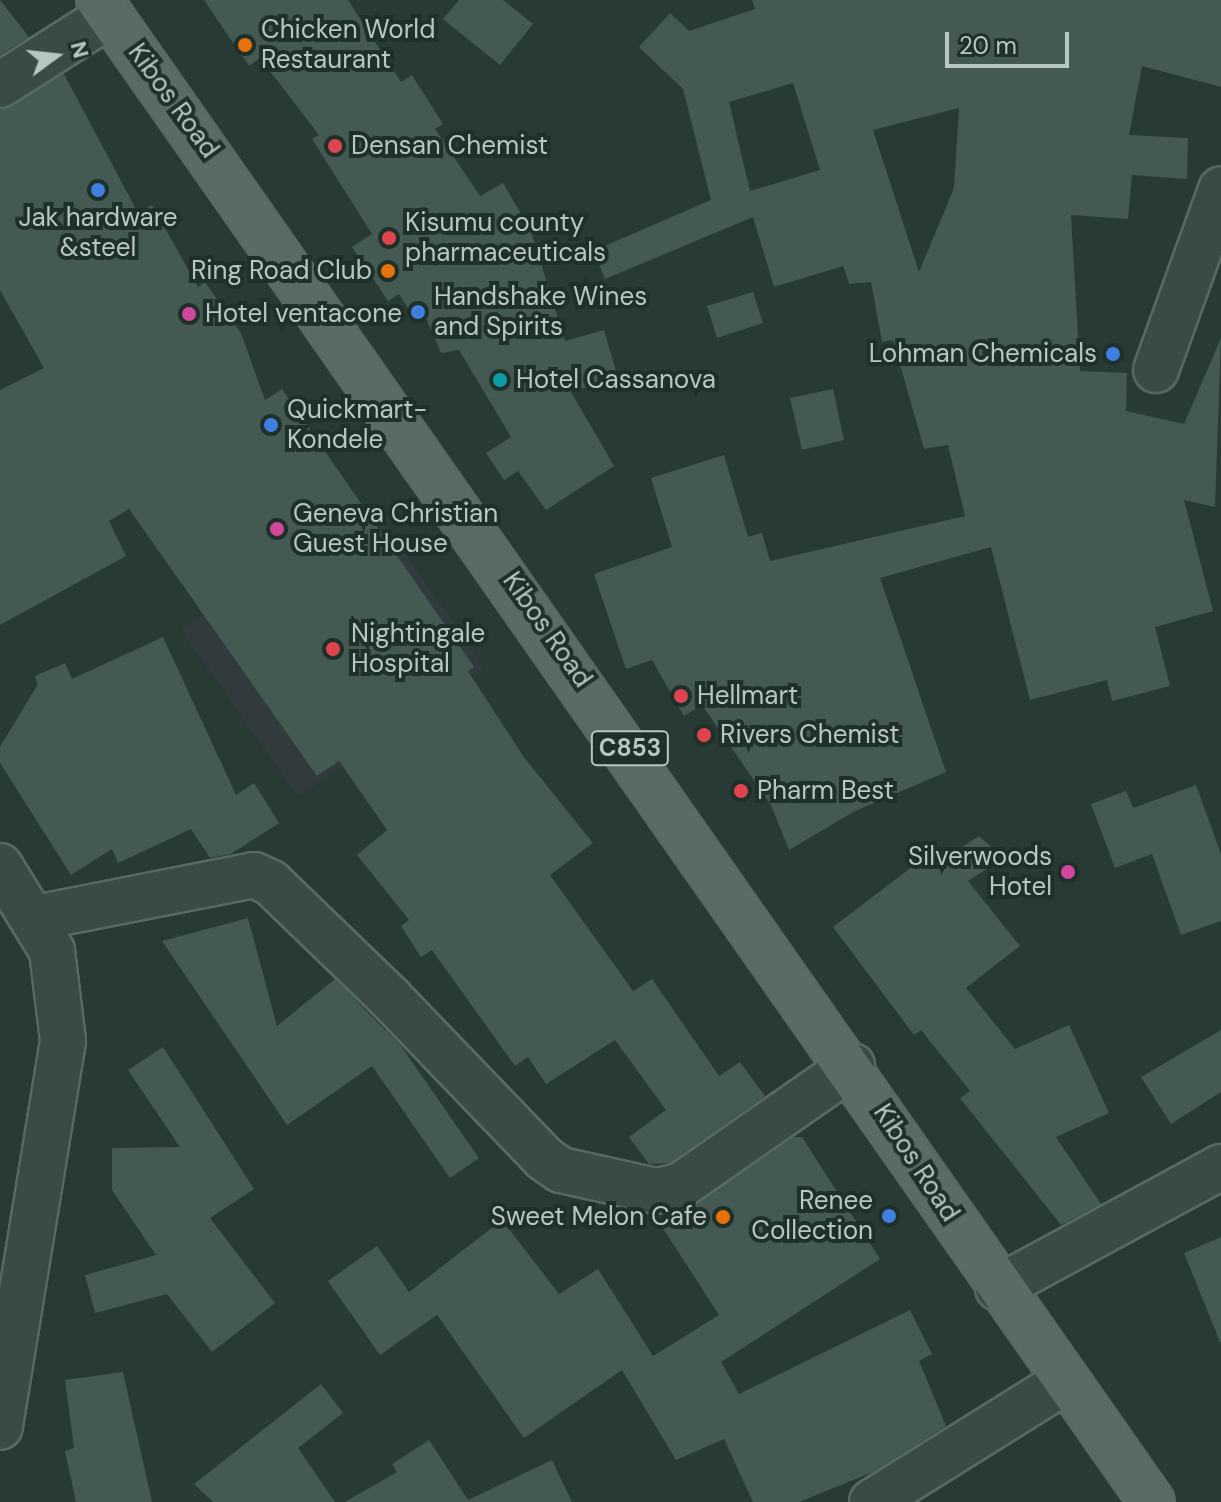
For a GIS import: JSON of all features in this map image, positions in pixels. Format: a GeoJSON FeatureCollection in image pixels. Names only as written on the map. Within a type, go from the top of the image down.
{"type":"FeatureCollection","features":[{"type":"Feature","properties":{"kind":"main road","name":"Kibos Road"},"geometry":{"type":"LineString","coordinates":[[105,8],[852,1066],[998,1288],[1152,1502]]}},
{"type":"Feature","properties":{"kind":"street"},"geometry":{"type":"LineString","coordinates":[[0,85],[105,8]]}},
{"type":"Feature","properties":{"kind":"street"},"geometry":{"type":"LineString","coordinates":[[1156,370],[1221,189]]}},
{"type":"Feature","properties":{"kind":"street"},"geometry":{"type":"LineString","coordinates":[[0,866],[35,918],[61,988],[63,1041],[0,1427]]}},
{"type":"Feature","properties":{"kind":"street"},"geometry":{"type":"LineString","coordinates":[[35,918],[254,875],[347,956],[545,1159],[561,1170],[656,1191],[680,1186],[852,1066]]}},
{"type":"Feature","properties":{"kind":"street"},"geometry":{"type":"LineString","coordinates":[[998,1288],[1221,1167]]}},
{"type":"Feature","properties":{"kind":"street"},"geometry":{"type":"LineString","coordinates":[[872,1502],[1064,1382]]}},
{"type":"Feature","properties":{"kind":"shaded area","name":"Nightingale Hospital"},"geometry":{"type":"Polygon","coordinates":[[[371,504],[484,667],[298,797],[181,630],[371,504]]]}},
{"type":"Feature","properties":{"kind":"building"},"geometry":{"type":"Polygon","coordinates":[[[0,0],[29,37],[0,55],[0,0]]]}},
{"type":"Feature","properties":{"kind":"building"},"geometry":{"type":"Polygon","coordinates":[[[204,0],[348,0],[401,82],[412,75],[443,124],[435,129],[480,196],[503,183],[531,231],[565,341],[604,330],[618,378],[571,392],[614,466],[546,510],[518,471],[504,480],[486,453],[511,437],[459,350],[441,353],[426,318],[417,323],[399,294],[388,301],[352,247],[372,234],[312,139],[319,135],[260,58],[249,66],[204,0]]]}},
{"type":"Feature","properties":{"kind":"building"},"geometry":{"type":"Polygon","coordinates":[[[459,0],[503,0],[533,24],[500,65],[443,19],[459,0]]]}},
{"type":"Feature","properties":{"kind":"building"},"geometry":{"type":"Polygon","coordinates":[[[752,0],[1221,0],[1221,87],[1142,66],[1129,135],[1188,138],[1187,179],[1132,175],[1128,219],[1071,215],[1080,371],[1127,373],[1126,411],[1184,424],[1221,338],[1215,507],[1184,500],[1213,611],[1155,627],[1170,686],[1112,701],[1107,680],[1030,700],[991,547],[880,578],[946,772],[855,811],[789,850],[771,805],[702,705],[684,716],[652,660],[626,669],[594,574],[672,547],[651,478],[724,455],[748,537],[762,533],[770,561],[965,516],[948,445],[924,449],[893,340],[882,342],[871,282],[849,284],[843,266],[774,287],[753,217],[605,279],[593,251],[711,200],[683,89],[639,47],[670,13],[689,31],[755,9],[752,0]],[[793,83],[729,102],[750,191],[820,170],[793,83]],[[959,108],[873,130],[919,272],[954,188],[959,108]]]}},
{"type":"Feature","properties":{"kind":"building"},"geometry":{"type":"Polygon","coordinates":[[[64,74],[138,213],[152,205],[198,287],[205,282],[241,333],[265,400],[282,389],[474,667],[468,671],[523,756],[593,843],[550,875],[633,991],[652,979],[719,1076],[740,1062],[765,1096],[670,1163],[649,1164],[629,1137],[666,1110],[615,1040],[546,1084],[528,1057],[515,1066],[432,950],[421,957],[401,926],[409,920],[357,855],[387,830],[339,761],[317,776],[129,509],[109,521],[126,556],[0,625],[0,390],[44,368],[0,290],[0,110],[64,74]]]}},
{"type":"Feature","properties":{"kind":"building"},"geometry":{"type":"Polygon","coordinates":[[[753,292],[763,323],[717,338],[707,306],[753,292]]]}},
{"type":"Feature","properties":{"kind":"building"},"geometry":{"type":"Polygon","coordinates":[[[833,389],[844,440],[802,450],[790,398],[833,389]]]}},
{"type":"Feature","properties":{"kind":"building"},"geometry":{"type":"Polygon","coordinates":[[[163,637],[236,795],[254,783],[279,823],[231,854],[210,858],[191,829],[118,863],[112,849],[71,875],[0,763],[0,747],[38,684],[35,676],[65,663],[72,679],[163,637]]]}},
{"type":"Feature","properties":{"kind":"building"},"geometry":{"type":"Polygon","coordinates":[[[1196,785],[1221,854],[1221,921],[1181,935],[1152,854],[1115,868],[1091,804],[1126,791],[1133,808],[1196,785]]]}},
{"type":"Feature","properties":{"kind":"building"},"geometry":{"type":"Polygon","coordinates":[[[979,836],[1004,858],[968,881],[1020,946],[966,988],[1015,1049],[1069,1025],[1109,1113],[1056,1137],[1101,1204],[1061,1225],[960,1098],[970,1091],[921,1030],[914,1035],[833,927],[925,857],[931,867],[979,836]]]}},
{"type":"Feature","properties":{"kind":"building"},"geometry":{"type":"Polygon","coordinates":[[[248,918],[277,1026],[335,979],[401,1046],[479,1158],[450,1178],[372,1066],[287,1125],[162,941],[248,918]]]}},
{"type":"Feature","properties":{"kind":"building"},"geometry":{"type":"Polygon","coordinates":[[[1221,1030],[1221,1092],[1171,1124],[1141,1077],[1221,1030]]]}},
{"type":"Feature","properties":{"kind":"building"},"geometry":{"type":"Polygon","coordinates":[[[163,1047],[254,1189],[210,1218],[275,1303],[212,1352],[167,1294],[95,1313],[85,1275],[156,1255],[112,1190],[112,1148],[180,1147],[128,1070],[163,1047]]]}},
{"type":"Feature","properties":{"kind":"building"},"geometry":{"type":"Polygon","coordinates":[[[794,1137],[802,1137],[880,1259],[721,1362],[739,1394],[910,1310],[932,1354],[919,1361],[946,1426],[873,1472],[799,1502],[753,1502],[724,1439],[676,1460],[622,1370],[524,1438],[437,1315],[380,1355],[328,1281],[377,1246],[409,1292],[502,1220],[559,1294],[598,1269],[653,1356],[719,1315],[662,1227],[794,1137]]]}},
{"type":"Feature","properties":{"kind":"building"},"geometry":{"type":"Polygon","coordinates":[[[1221,1237],[1221,1342],[1220,1342],[1184,1253],[1221,1237]]]}},
{"type":"Feature","properties":{"kind":"building"},"geometry":{"type":"Polygon","coordinates":[[[123,1372],[152,1502],[76,1502],[65,1451],[74,1448],[65,1380],[123,1372]]]}},
{"type":"Feature","properties":{"kind":"building"},"geometry":{"type":"Polygon","coordinates":[[[321,1384],[343,1413],[298,1448],[335,1502],[213,1502],[194,1484],[321,1384]]]}},
{"type":"Feature","properties":{"kind":"building"},"geometry":{"type":"Polygon","coordinates":[[[429,1440],[468,1500],[552,1460],[572,1502],[345,1502],[397,1472],[392,1464],[429,1440]]]}},
{"type":"Feature","properties":{"kind":"place","name":"Chicken World Restaurant"},"geometry":{"type":"Point","coordinates":[245,45]}},
{"type":"Feature","properties":{"kind":"place","name":"Densan Chemist"},"geometry":{"type":"Point","coordinates":[335,146]}},
{"type":"Feature","properties":{"kind":"place","name":"Jak hardware &steel"},"geometry":{"type":"Point","coordinates":[98,190]}},
{"type":"Feature","properties":{"kind":"place","name":"Kisumu county pharmaceuticals"},"geometry":{"type":"Point","coordinates":[389,238]}},
{"type":"Feature","properties":{"kind":"place","name":"Ring Road Club"},"geometry":{"type":"Point","coordinates":[388,271]}},
{"type":"Feature","properties":{"kind":"place","name":"Handshake Wines and Spirits"},"geometry":{"type":"Point","coordinates":[418,312]}},
{"type":"Feature","properties":{"kind":"place","name":"Hotel ventacone"},"geometry":{"type":"Point","coordinates":[189,314]}},
{"type":"Feature","properties":{"kind":"place","name":"Lohman Chemicals"},"geometry":{"type":"Point","coordinates":[1113,354]}},
{"type":"Feature","properties":{"kind":"place","name":"Hotel Cassanova"},"geometry":{"type":"Point","coordinates":[500,380]}},
{"type":"Feature","properties":{"kind":"place","name":"Quickmart- Kondele"},"geometry":{"type":"Point","coordinates":[271,425]}},
{"type":"Feature","properties":{"kind":"place","name":"Geneva Christian Guest House"},"geometry":{"type":"Point","coordinates":[277,529]}},
{"type":"Feature","properties":{"kind":"place","name":"Nightingale Hospital"},"geometry":{"type":"Point","coordinates":[333,649]}},
{"type":"Feature","properties":{"kind":"place","name":"Hellmart"},"geometry":{"type":"Point","coordinates":[681,696]}},
{"type":"Feature","properties":{"kind":"place","name":"Rivers Chemist"},"geometry":{"type":"Point","coordinates":[704,735]}},
{"type":"Feature","properties":{"kind":"place","name":"Pharm Best"},"geometry":{"type":"Point","coordinates":[741,791]}},
{"type":"Feature","properties":{"kind":"place","name":"Silverwoods Hotel"},"geometry":{"type":"Point","coordinates":[1068,872]}},
{"type":"Feature","properties":{"kind":"place","name":"Renee Collection"},"geometry":{"type":"Point","coordinates":[889,1216]}},
{"type":"Feature","properties":{"kind":"place","name":"Sweet Melon Cafe"},"geometry":{"type":"Point","coordinates":[723,1217]}}]}
